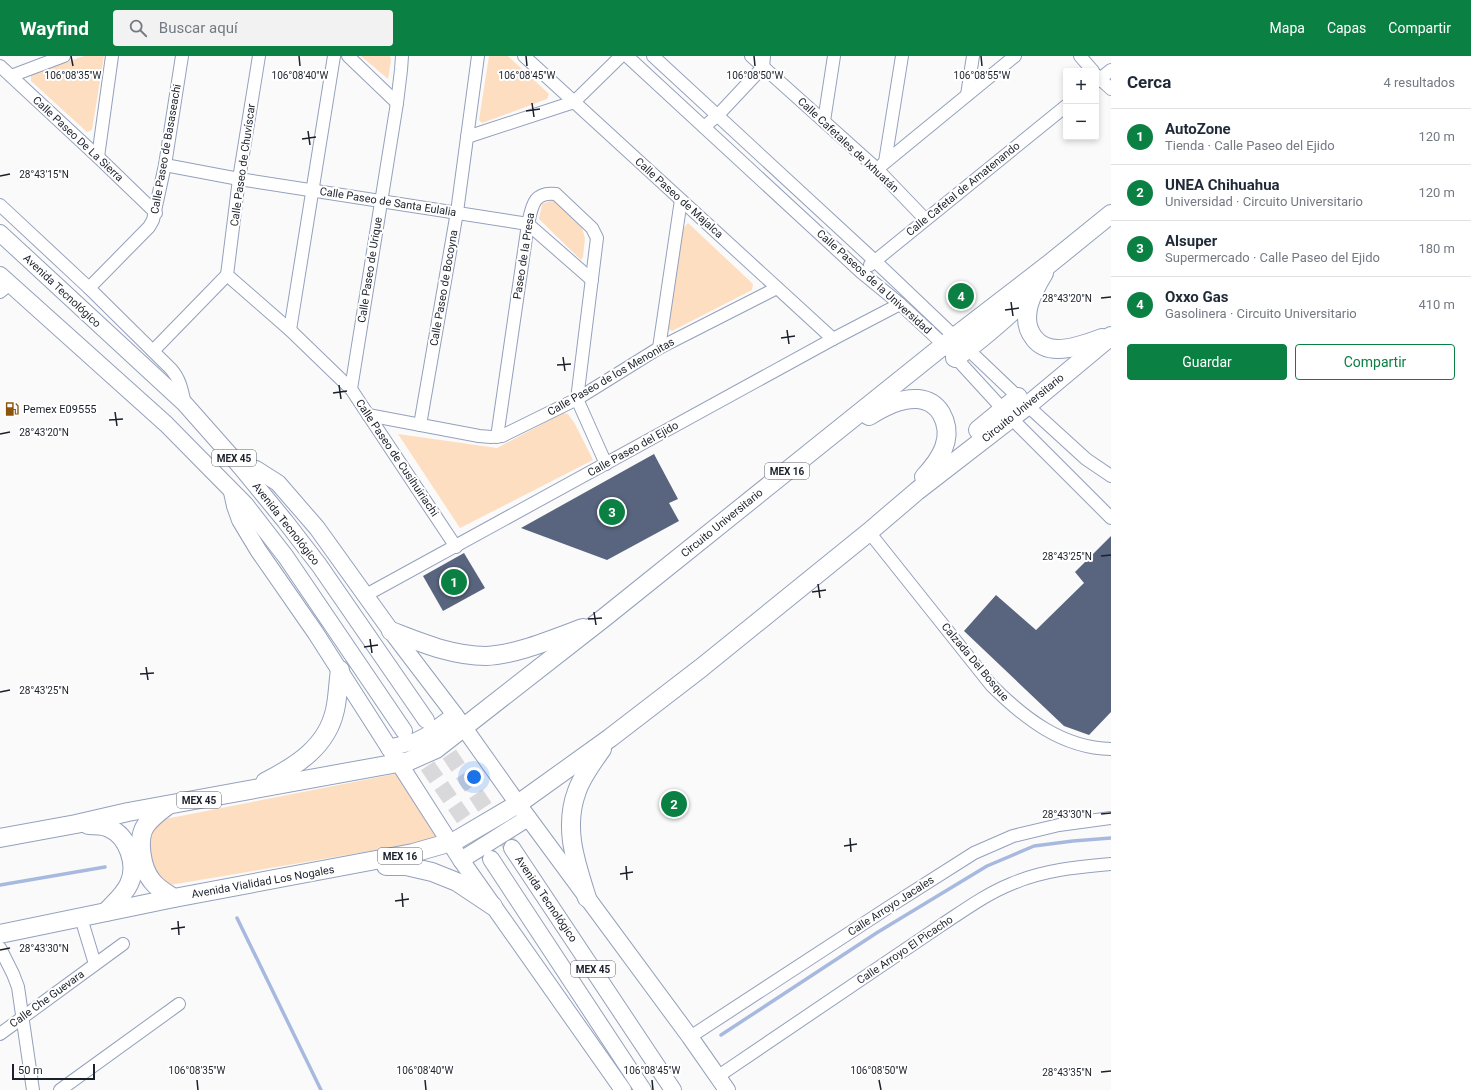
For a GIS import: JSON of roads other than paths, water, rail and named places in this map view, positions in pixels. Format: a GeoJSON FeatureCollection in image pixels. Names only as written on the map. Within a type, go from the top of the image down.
{"type":"FeatureCollection","features":[{"type":"Feature","properties":{"kind":"highway","name":"Circuito Universitario"},"geometry":{"type":"LineString","coordinates":[[460,722],[597,623],[822,443],[956,347],[1048,265],[1111,214]]}},
{"type":"Feature","properties":{"kind":"highway"},"geometry":{"type":"LineString","coordinates":[[956,347],[1012,312],[1032,292],[1048,265]]}},
{"type":"Feature","properties":{"kind":"highway"},"geometry":{"type":"LineString","coordinates":[[1032,292],[1028,307],[1028,328],[1036,341],[1043,346],[1059,349],[1111,336]]}},
{"type":"Feature","properties":{"kind":"highway","name":"Circuito Universitario"},"geometry":{"type":"LineString","coordinates":[[523,811],[610,738],[701,668],[868,532],[1022,401],[1111,336]]}},
{"type":"Feature","properties":{"kind":"highway"},"geometry":{"type":"LineString","coordinates":[[822,443],[885,407],[907,400],[918,399],[934,405],[939,410],[947,426],[947,439],[944,448],[933,468]]}},
{"type":"Feature","properties":{"kind":"highway"},"geometry":{"type":"LineString","coordinates":[[917,491],[921,480],[933,468],[1006,414]]}},
{"type":"Feature","properties":{"kind":"highway"},"geometry":{"type":"LineString","coordinates":[[391,632],[435,648],[462,654],[487,656],[514,652],[597,623]]}},
{"type":"Feature","properties":{"kind":"highway"},"geometry":{"type":"LineString","coordinates":[[251,790],[292,767],[321,742],[335,711],[340,670]]}},
{"type":"Feature","properties":{"kind":"highway","name":"MEX 45"},"geometry":{"type":"LineString","coordinates":[[0,838],[76,824],[128,812],[251,790],[394,756],[416,758],[436,749],[460,722]]}},
{"type":"Feature","properties":{"kind":"highway"},"geometry":{"type":"LineString","coordinates":[[587,898],[574,859],[570,831],[572,809],[577,791],[586,773],[610,738]]}},
{"type":"Feature","properties":{"kind":"highway"},"geometry":{"type":"LineString","coordinates":[[167,806],[153,817],[145,826],[141,841],[141,851],[145,872],[161,890],[174,898]]}},
{"type":"Feature","properties":{"kind":"highway","name":"Avenida Vialidad Los Nogales"},"geometry":{"type":"LineString","coordinates":[[5,936],[106,912],[174,898],[413,853],[450,843],[523,811]]}},
{"type":"Feature","properties":{"kind":"highway"},"geometry":{"type":"LineString","coordinates":[[76,824],[108,827],[119,834],[128,847],[132,866],[130,882],[125,891],[106,912]]}},
{"type":"Feature","properties":{"kind":"highway"},"geometry":{"type":"LineString","coordinates":[[349,866],[406,866],[432,872],[457,882],[493,906]]}},
{"type":"Feature","properties":{"kind":"main road","name":"Avenida Tecnológico"},"geometry":{"type":"LineString","coordinates":[[0,233],[185,404],[239,465],[319,565],[426,720]]}},
{"type":"Feature","properties":{"kind":"main road","name":"Avenida Tecnológico"},"geometry":{"type":"LineString","coordinates":[[3,284],[166,424],[245,504],[286,557],[404,731]]}},
{"type":"Feature","properties":{"kind":"main road"},"geometry":{"type":"LineString","coordinates":[[239,465],[256,469],[278,484],[317,528],[391,632],[460,722]]}},
{"type":"Feature","properties":{"kind":"main road"},"geometry":{"type":"LineString","coordinates":[[232,492],[240,520],[258,550],[340,670],[461,860],[623,1090]]}},
{"type":"Feature","properties":{"kind":"main road","name":"MEX 45"},"geometry":{"type":"LineString","coordinates":[[460,722],[523,811],[690,1037],[722,1084]]}},
{"type":"Feature","properties":{"kind":"main road"},"geometry":{"type":"LineString","coordinates":[[461,860],[523,811]]}},
{"type":"Feature","properties":{"kind":"main road","name":"Avenida Tecnológico"},"geometry":{"type":"LineString","coordinates":[[512,848],[674,1090]]}},
{"type":"Feature","properties":{"kind":"main road","name":"MEX 45"},"geometry":{"type":"LineString","coordinates":[[491,859],[643,1090]]}},
{"type":"Feature","properties":{"kind":"street"},"geometry":{"type":"LineString","coordinates":[[11,76],[64,56]]}},
{"type":"Feature","properties":{"kind":"street"},"geometry":{"type":"LineString","coordinates":[[98,157],[112,56]]}},
{"type":"Feature","properties":{"kind":"street","name":"Calle Paseo de Basaseachi"},"geometry":{"type":"LineString","coordinates":[[89,288],[149,227],[156,213],[182,56]]}},
{"type":"Feature","properties":{"kind":"street","name":"Calle Paseo de Chuvíscar"},"geometry":{"type":"LineString","coordinates":[[227,274],[239,179],[260,56]]}},
{"type":"Feature","properties":{"kind":"street"},"geometry":{"type":"LineString","coordinates":[[290,330],[334,56]]}},
{"type":"Feature","properties":{"kind":"street"},"geometry":{"type":"LineString","coordinates":[[348,56],[396,104]]}},
{"type":"Feature","properties":{"kind":"street","name":"Calle Paseo de Urique"},"geometry":{"type":"LineString","coordinates":[[351,389],[382,201],[402,70],[402,56]]}},
{"type":"Feature","properties":{"kind":"street","name":"Calle Paseo de Bocoyna"},"geometry":{"type":"LineString","coordinates":[[420,425],[457,212],[478,56]]}},
{"type":"Feature","properties":{"kind":"street","name":"Calle Paseo de Majalca"},"geometry":{"type":"LineString","coordinates":[[524,56],[833,340]]}},
{"type":"Feature","properties":{"kind":"street"},"geometry":{"type":"LineString","coordinates":[[467,137],[574,102],[621,56]]}},
{"type":"Feature","properties":{"kind":"street","name":"Calle Paseos de la Universidad"},"geometry":{"type":"LineString","coordinates":[[627,56],[861,272],[1022,401],[1086,459],[1111,476]]}},
{"type":"Feature","properties":{"kind":"street","name":"Calle Paseos de la Universidad"},"geometry":{"type":"LineString","coordinates":[[653,56],[875,261],[956,347],[1006,414],[1111,518]]}},
{"type":"Feature","properties":{"kind":"street","name":"Calle Cafetales de Ixhuatán"},"geometry":{"type":"LineString","coordinates":[[751,56],[763,61],[824,121],[881,166],[925,220]]}},
{"type":"Feature","properties":{"kind":"street"},"geometry":{"type":"LineString","coordinates":[[824,121],[834,56]]}},
{"type":"Feature","properties":{"kind":"street"},"geometry":{"type":"LineString","coordinates":[[881,166],[902,56]]}},
{"type":"Feature","properties":{"kind":"street"},"geometry":{"type":"LineString","coordinates":[[967,95],[973,56]]}},
{"type":"Feature","properties":{"kind":"street"},"geometry":{"type":"LineString","coordinates":[[881,166],[1015,56]]}},
{"type":"Feature","properties":{"kind":"street"},"geometry":{"type":"LineString","coordinates":[[1080,56],[1089,68]]}},
{"type":"Feature","properties":{"kind":"street"},"geometry":{"type":"LineString","coordinates":[[704,127],[718,115],[763,61]]}},
{"type":"Feature","properties":{"kind":"street","name":"Calle Paseo De La Sierra"},"geometry":{"type":"LineString","coordinates":[[0,66],[156,213]]}},
{"type":"Feature","properties":{"kind":"street"},"geometry":{"type":"LineString","coordinates":[[1099,76],[1111,70]]}},
{"type":"Feature","properties":{"kind":"street"},"geometry":{"type":"LineString","coordinates":[[1099,79],[1111,89]]}},
{"type":"Feature","properties":{"kind":"street","name":"Calle Cafetal de Amatenando"},"geometry":{"type":"LineString","coordinates":[[861,272],[1063,108]]}},
{"type":"Feature","properties":{"kind":"street","name":"Calle Paseo de Santa Eulalia"},"geometry":{"type":"LineString","coordinates":[[165,165],[239,179],[528,224]]}},
{"type":"Feature","properties":{"kind":"street","name":"Paseo de la Presa"},"geometry":{"type":"LineString","coordinates":[[497,437],[528,224],[533,202],[537,198],[549,193],[556,194],[592,228],[597,238],[577,399]]}},
{"type":"Feature","properties":{"kind":"street"},"geometry":{"type":"LineString","coordinates":[[659,348],[681,200]]}},
{"type":"Feature","properties":{"kind":"street"},"geometry":{"type":"LineString","coordinates":[[0,205],[89,288],[177,375],[181,384],[185,404]]}},
{"type":"Feature","properties":{"kind":"street"},"geometry":{"type":"LineString","coordinates":[[528,224],[592,280]]}},
{"type":"Feature","properties":{"kind":"street"},"geometry":{"type":"LineString","coordinates":[[153,351],[227,274]]}},
{"type":"Feature","properties":{"kind":"street","name":"Calle Paseo de Cusihuiriachi"},"geometry":{"type":"LineString","coordinates":[[227,274],[290,330],[351,389],[456,547]]}},
{"type":"Feature","properties":{"kind":"street","name":"Calle Paseo de los Menonitas"},"geometry":{"type":"LineString","coordinates":[[368,415],[479,436],[497,437],[577,399],[659,348],[777,288]]}},
{"type":"Feature","properties":{"kind":"street","name":"Calle Paseo del Ejido"},"geometry":{"type":"LineString","coordinates":[[366,595],[900,304]]}},
{"type":"Feature","properties":{"kind":"street"},"geometry":{"type":"LineString","coordinates":[[577,399],[606,464]]}},
{"type":"Feature","properties":{"kind":"street","name":"Calzada Del Bosque"},"geometry":{"type":"LineString","coordinates":[[868,532],[991,685],[1010,704],[1030,721],[1059,736],[1091,747],[1111,749]]}},
{"type":"Feature","properties":{"kind":"street","name":"Calle Arroyo Jacales"},"geometry":{"type":"LineString","coordinates":[[690,1037],[974,853],[1013,836],[1059,825],[1111,818]]}},
{"type":"Feature","properties":{"kind":"street","name":"Calle Arroyo El Picacho"},"geometry":{"type":"LineString","coordinates":[[722,1084],[940,926],[976,903],[1011,884],[1045,873],[1079,866],[1111,864]]}},
{"type":"Feature","properties":{"kind":"street","name":"Calle Che Guevara"},"geometry":{"type":"LineString","coordinates":[[81,918],[95,964]]}},
{"type":"Feature","properties":{"kind":"street","name":"Calle Che Guevara"},"geometry":{"type":"LineString","coordinates":[[0,1034],[21,1017],[123,944]]}},
{"type":"Feature","properties":{"kind":"street"},"geometry":{"type":"LineString","coordinates":[[0,948],[18,987],[21,1017],[33,1090]]}},
{"type":"Feature","properties":{"kind":"street"},"geometry":{"type":"LineString","coordinates":[[60,1090],[179,1004]]}},
{"type":"Feature","properties":{"kind":"waterway"},"geometry":{"type":"LineString","coordinates":[[721,1035],[878,932],[987,866],[1034,846],[1111,838]]}},
{"type":"Feature","properties":{"kind":"waterway"},"geometry":{"type":"LineString","coordinates":[[0,885],[105,867]]}},
{"type":"Feature","properties":{"kind":"waterway"},"geometry":{"type":"LineString","coordinates":[[237,918],[321,1090]]}},
{"type":"Feature","properties":{"kind":"tunnel"},"geometry":{"type":"LineString","coordinates":[[436,734],[512,848]]}},
{"type":"Feature","properties":{"kind":"tunnel"},"geometry":{"type":"LineString","coordinates":[[414,746],[490,857]]}},
{"type":"Feature","properties":{"kind":"place","name":"Oxxo Gas"},"geometry":{"type":"Point","coordinates":[961,296]}},
{"type":"Feature","properties":{"kind":"place","name":"Pemex E09555"},"geometry":{"type":"Point","coordinates":[12,409]}},
{"type":"Feature","properties":{"kind":"place","name":"Alsuper"},"geometry":{"type":"Point","coordinates":[612,512]}},
{"type":"Feature","properties":{"kind":"place","name":"AutoZone"},"geometry":{"type":"Point","coordinates":[454,582]}},
{"type":"Feature","properties":{"kind":"place","name":"UNEA Chihuahua"},"geometry":{"type":"Point","coordinates":[674,804]}}]}
